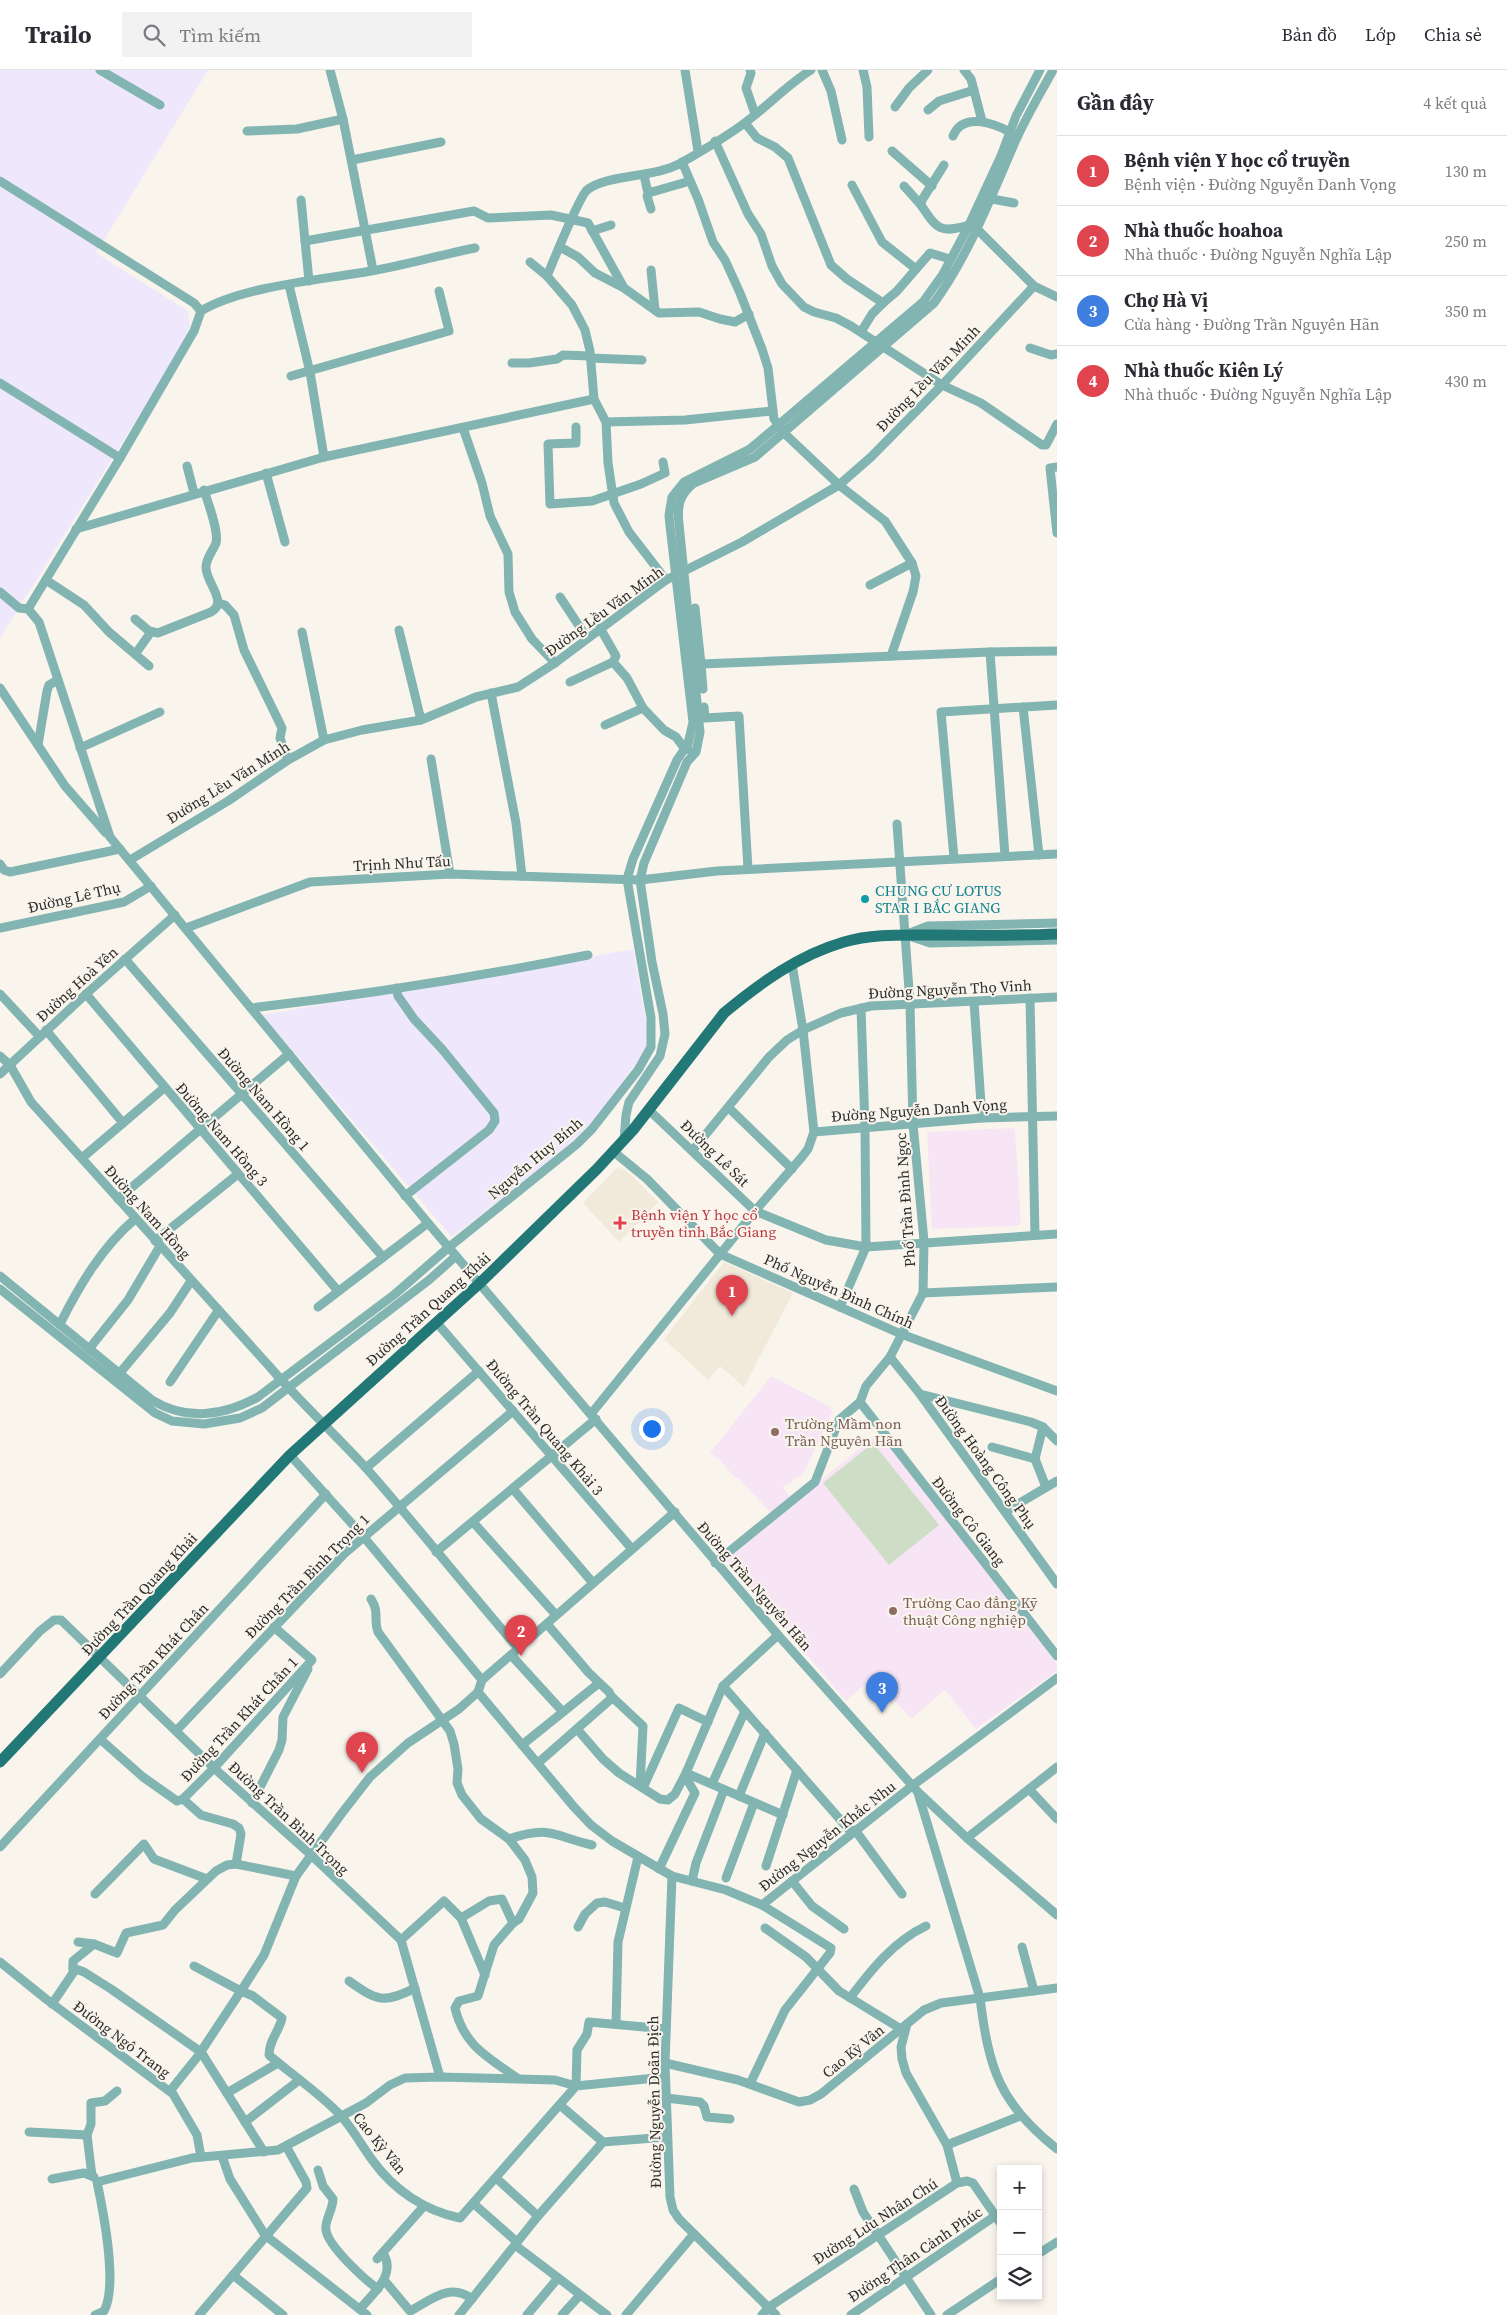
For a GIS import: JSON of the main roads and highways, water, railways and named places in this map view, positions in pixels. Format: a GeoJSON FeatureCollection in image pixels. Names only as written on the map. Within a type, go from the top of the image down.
{"type":"FeatureCollection","features":[{"type":"Feature","properties":{"kind":"main road","name":"Đường Trần Quang Khải"},"geometry":{"type":"LineString","coordinates":[[0,1762],[290,1455],[480,1283],[614,1152],[724,1014],[740,999],[809,954],[846,941],[891,935],[1057,934]]}},
{"type":"Feature","properties":{"kind":"place","name":"CHUNG CƯ LOTUS STAR I BẮC GIANG"},"geometry":{"type":"Point","coordinates":[865,899]}},
{"type":"Feature","properties":{"kind":"place","name":"Bệnh viện Y học cổ truyền tỉnh Bắc Giang"},"geometry":{"type":"Point","coordinates":[620,1223]}},
{"type":"Feature","properties":{"kind":"place","name":"Bệnh viện Y học cổ truyền"},"geometry":{"type":"Point","coordinates":[732,1316]}},
{"type":"Feature","properties":{"kind":"place","name":"Trường Mầm non Trần Nguyên Hãn"},"geometry":{"type":"Point","coordinates":[775,1432]}},
{"type":"Feature","properties":{"kind":"place","name":"Trường Cao đẳng Kỹ thuật Công nghiệp"},"geometry":{"type":"Point","coordinates":[893,1611]}},
{"type":"Feature","properties":{"kind":"place","name":"Nhà thuốc hoahoa"},"geometry":{"type":"Point","coordinates":[521,1656]}},
{"type":"Feature","properties":{"kind":"place","name":"Chợ Hà Vị"},"geometry":{"type":"Point","coordinates":[882,1713]}},
{"type":"Feature","properties":{"kind":"place","name":"Nhà thuốc Kiên Lý"},"geometry":{"type":"Point","coordinates":[362,1773]}}]}
